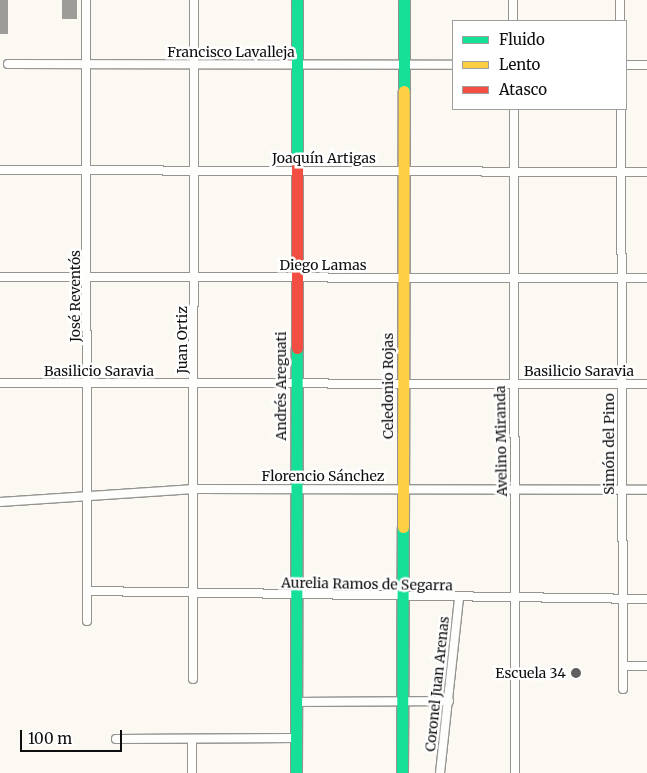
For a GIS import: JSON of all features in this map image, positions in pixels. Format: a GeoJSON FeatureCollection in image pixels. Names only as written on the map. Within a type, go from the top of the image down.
{"type":"FeatureCollection","features":[{"type":"Feature","properties":{"kind":"street","name":"José Reventós"},"geometry":{"type":"LineString","coordinates":[[86,0],[88,278],[87,621]]}},
{"type":"Feature","properties":{"kind":"street","name":"Juan Ortiz"},"geometry":{"type":"LineString","coordinates":[[193,679],[195,489],[194,0]]}},
{"type":"Feature","properties":{"kind":"street","name":"Andrés Areguati"},"geometry":{"type":"LineString","coordinates":[[296,773],[297,0]]}},
{"type":"Feature","properties":{"kind":"street","name":"Celedonio Rojas"},"geometry":{"type":"LineString","coordinates":[[402,773],[404,701],[401,596],[404,0]]}},
{"type":"Feature","properties":{"kind":"street"},"geometry":{"type":"LineString","coordinates":[[513,0],[513,20]]}},
{"type":"Feature","properties":{"kind":"street"},"geometry":{"type":"LineString","coordinates":[[620,0],[620,20]]}},
{"type":"Feature","properties":{"kind":"street","name":"Francisco Lavalleja"},"geometry":{"type":"LineString","coordinates":[[8,64],[452,65]]}},
{"type":"Feature","properties":{"kind":"street"},"geometry":{"type":"LineString","coordinates":[[627,65],[647,65]]}},
{"type":"Feature","properties":{"kind":"street","name":"Avelino Miranda"},"geometry":{"type":"LineString","coordinates":[[514,110],[515,773]]}},
{"type":"Feature","properties":{"kind":"street","name":"Simón del Pino"},"geometry":{"type":"LineString","coordinates":[[621,110],[621,599],[623,689]]}},
{"type":"Feature","properties":{"kind":"street","name":"Joaquín Artigas"},"geometry":{"type":"LineString","coordinates":[[0,170],[647,172]]}},
{"type":"Feature","properties":{"kind":"street","name":"Diego Lamas"},"geometry":{"type":"LineString","coordinates":[[0,278],[647,278]]}},
{"type":"Feature","properties":{"kind":"street","name":"Basilicio Saravia"},"geometry":{"type":"LineString","coordinates":[[0,384],[647,384]]}},
{"type":"Feature","properties":{"kind":"street","name":"Florencio Sánchez"},"geometry":{"type":"LineString","coordinates":[[0,502],[88,494],[195,489],[647,490]]}},
{"type":"Feature","properties":{"kind":"street","name":"Aurelia Ramos de Segarra"},"geometry":{"type":"LineString","coordinates":[[88,591],[296,596],[647,599]]}},
{"type":"Feature","properties":{"kind":"street","name":"Coronel Juan Arenas"},"geometry":{"type":"LineString","coordinates":[[440,773],[459,598]]}},
{"type":"Feature","properties":{"kind":"street"},"geometry":{"type":"LineString","coordinates":[[623,666],[647,666]]}},
{"type":"Feature","properties":{"kind":"street"},"geometry":{"type":"LineString","coordinates":[[296,702],[449,701]]}},
{"type":"Feature","properties":{"kind":"street"},"geometry":{"type":"LineString","coordinates":[[116,738],[296,738]]}},
{"type":"Feature","properties":{"kind":"street"},"geometry":{"type":"LineString","coordinates":[[192,739],[192,773]]}},
{"type":"Feature","properties":{"kind":"building"},"geometry":{"type":"Polygon","coordinates":[[[0,0],[8,0],[8,34],[0,34],[0,0]]]}},
{"type":"Feature","properties":{"kind":"building"},"geometry":{"type":"Polygon","coordinates":[[[62,0],[77,0],[77,19],[62,19],[62,0]]]}},
{"type":"Feature","properties":{"kind":"traffic: fast"},"geometry":{"type":"LineString","coordinates":[[297,0],[297,165]]}},
{"type":"Feature","properties":{"kind":"traffic: fast"},"geometry":{"type":"LineString","coordinates":[[404,0],[404,91]]}},
{"type":"Feature","properties":{"kind":"traffic: fast"},"geometry":{"type":"LineString","coordinates":[[296,773],[297,348]]}},
{"type":"Feature","properties":{"kind":"traffic: fast"},"geometry":{"type":"LineString","coordinates":[[402,773],[403,527]]}},
{"type":"Feature","properties":{"kind":"traffic: slow"},"geometry":{"type":"LineString","coordinates":[[403,527],[404,91]]}},
{"type":"Feature","properties":{"kind":"traffic: jam"},"geometry":{"type":"LineString","coordinates":[[297,165],[297,348]]}},
{"type":"Feature","properties":{"kind":"place","name":"Escuela 34"},"geometry":{"type":"Point","coordinates":[576,673]}}]}
